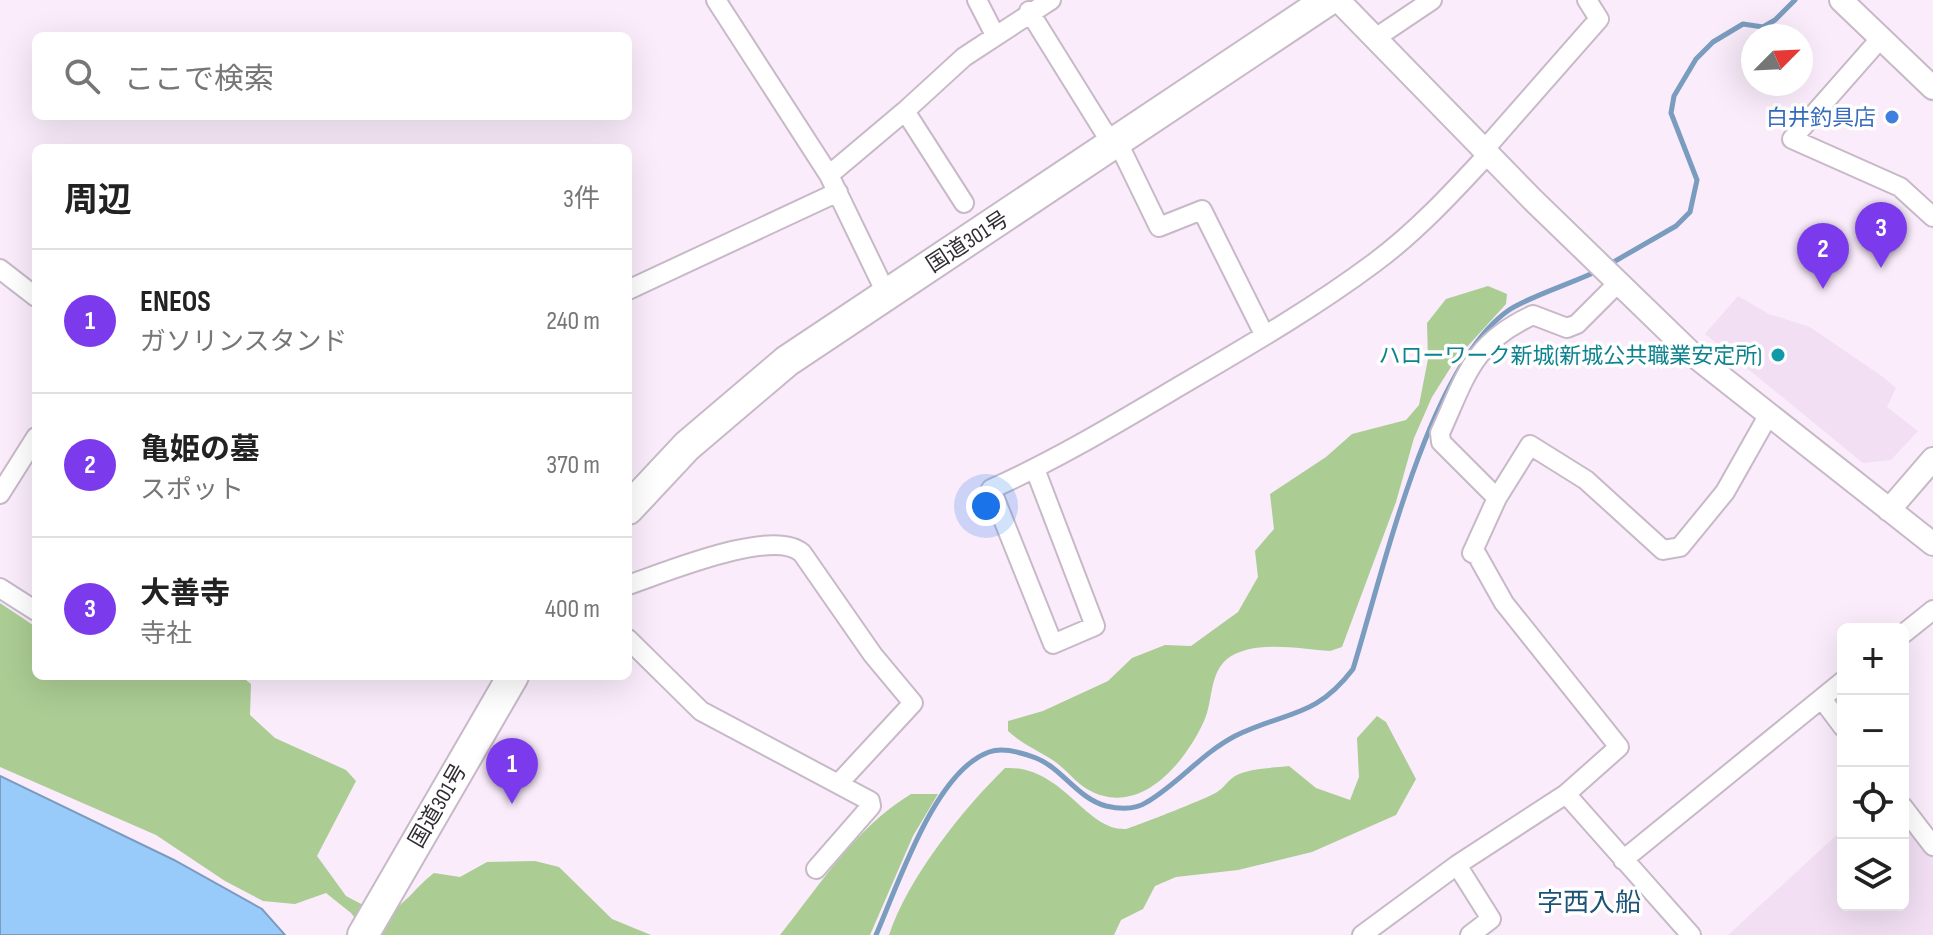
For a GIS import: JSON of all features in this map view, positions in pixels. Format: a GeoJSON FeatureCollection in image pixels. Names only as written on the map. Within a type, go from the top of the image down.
{"type":"FeatureCollection","features":[{"type":"Feature","properties":{"kind":"highway","name":"国道301号"},"geometry":{"type":"LineString","coordinates":[[633,492],[753,386],[1328,0]]}},
{"type":"Feature","properties":{"kind":"highway","name":"国道301号"},"geometry":{"type":"LineString","coordinates":[[363,935],[511,680]]}},
{"type":"Feature","properties":{"kind":"street"},"geometry":{"type":"LineString","coordinates":[[716,0],[829,175],[887,295]]}},
{"type":"Feature","properties":{"kind":"street"},"geometry":{"type":"LineString","coordinates":[[977,0],[995,35]]}},
{"type":"Feature","properties":{"kind":"street"},"geometry":{"type":"LineString","coordinates":[[829,175],[964,57],[1029,11],[1051,0]]}},
{"type":"Feature","properties":{"kind":"street"},"geometry":{"type":"LineString","coordinates":[[1338,0],[1486,152],[1691,353],[1933,544]]}},
{"type":"Feature","properties":{"kind":"street"},"geometry":{"type":"LineString","coordinates":[[1374,39],[1432,0]]}},
{"type":"Feature","properties":{"kind":"street"},"geometry":{"type":"LineString","coordinates":[[1035,469],[1095,626],[1053,644],[991,489],[1035,469],[1322,300],[1376,261],[1448,197],[1599,19],[1587,0]]}},
{"type":"Feature","properties":{"kind":"street"},"geometry":{"type":"LineString","coordinates":[[1841,0],[1933,88]]}},
{"type":"Feature","properties":{"kind":"street"},"geometry":{"type":"LineString","coordinates":[[1029,11],[1114,144],[1123,153],[1159,227],[1202,210],[1264,334]]}},
{"type":"Feature","properties":{"kind":"street"},"geometry":{"type":"LineString","coordinates":[[1880,39],[1792,139],[1900,187],[1933,217]]}},
{"type":"Feature","properties":{"kind":"street"},"geometry":{"type":"LineString","coordinates":[[905,111],[964,203]]}},
{"type":"Feature","properties":{"kind":"street"},"geometry":{"type":"LineString","coordinates":[[632,288],[838,192]]}},
{"type":"Feature","properties":{"kind":"street"},"geometry":{"type":"LineString","coordinates":[[1497,498],[1441,442],[1440,433],[1476,356],[1505,328],[1533,315],[1567,328],[1577,324],[1608,273]]}},
{"type":"Feature","properties":{"kind":"street"},"geometry":{"type":"LineString","coordinates":[[3,276],[32,294]]}},
{"type":"Feature","properties":{"kind":"street"},"geometry":{"type":"LineString","coordinates":[[1362,935],[1457,865],[1566,794],[1619,747],[1504,603],[1477,555],[1472,553],[1497,498],[1530,445],[1586,480],[1663,550],[1680,547],[1725,492],[1768,416]]}},
{"type":"Feature","properties":{"kind":"street"},"geometry":{"type":"LineString","coordinates":[[0,494],[32,443]]}},
{"type":"Feature","properties":{"kind":"street"},"geometry":{"type":"LineString","coordinates":[[1889,510],[1933,459]]}},
{"type":"Feature","properties":{"kind":"street"},"geometry":{"type":"LineString","coordinates":[[632,584],[747,548],[790,544],[802,553],[873,655],[913,703],[838,784]]}},
{"type":"Feature","properties":{"kind":"street"},"geometry":{"type":"LineString","coordinates":[[0,588],[32,608]]}},
{"type":"Feature","properties":{"kind":"street"},"geometry":{"type":"LineString","coordinates":[[1909,629],[1933,610]]}},
{"type":"Feature","properties":{"kind":"street"},"geometry":{"type":"LineString","coordinates":[[632,643],[701,711],[870,801],[871,806],[816,869]]}},
{"type":"Feature","properties":{"kind":"street"},"geometry":{"type":"LineString","coordinates":[[1623,860],[1837,686]]}},
{"type":"Feature","properties":{"kind":"street"},"geometry":{"type":"LineString","coordinates":[[1822,699],[1837,719]]}},
{"type":"Feature","properties":{"kind":"street"},"geometry":{"type":"LineString","coordinates":[[1566,794],[1691,935]]}},
{"type":"Feature","properties":{"kind":"street"},"geometry":{"type":"LineString","coordinates":[[1909,815],[1933,846]]}},
{"type":"Feature","properties":{"kind":"street"},"geometry":{"type":"LineString","coordinates":[[1457,865],[1491,919],[1470,935]]}},
{"type":"Feature","properties":{"kind":"shaded area"},"geometry":{"type":"Polygon","coordinates":[[[1738,296],[1769,314],[1810,327],[1883,377],[1896,388],[1887,407],[1918,431],[1891,460],[1863,463],[1705,334],[1738,296]]]}},
{"type":"Feature","properties":{"kind":"shaded area"},"geometry":{"type":"Polygon","coordinates":[[[1909,826],[1933,855],[1933,935],[1728,935],[1837,835],[1837,911],[1909,911],[1909,826]]]}},
{"type":"Feature","properties":{"kind":"green space"},"geometry":{"type":"Polygon","coordinates":[[[1488,286],[1507,294],[1506,304],[1456,359],[1432,397],[1414,438],[1396,502],[1342,647],[1330,651],[1263,647],[1227,659],[1214,680],[1204,721],[1184,754],[1157,783],[1124,797],[1106,796],[1087,789],[1054,761],[1008,731],[1008,721],[1043,711],[1108,681],[1132,658],[1165,645],[1191,646],[1238,612],[1258,577],[1255,551],[1274,529],[1270,494],[1326,457],[1352,434],[1406,420],[1419,405],[1428,359],[1427,323],[1446,299],[1488,286]]]}},
{"type":"Feature","properties":{"kind":"green space"},"geometry":{"type":"Polygon","coordinates":[[[0,603],[32,624],[32,680],[246,680],[251,684],[250,715],[275,738],[346,770],[356,781],[317,856],[346,896],[382,915],[403,902],[434,873],[460,877],[487,862],[535,861],[559,867],[612,919],[651,935],[368,935],[351,913],[326,893],[295,904],[263,901],[225,881],[156,835],[0,767],[0,603]]]}},
{"type":"Feature","properties":{"kind":"green space"},"geometry":{"type":"Polygon","coordinates":[[[1377,716],[1386,722],[1416,779],[1396,815],[1312,852],[1238,870],[1176,877],[1155,886],[1143,909],[1121,920],[1114,935],[889,935],[909,891],[938,846],[1005,768],[1025,770],[1043,777],[1098,820],[1111,827],[1126,829],[1212,795],[1240,773],[1261,769],[1289,766],[1316,788],[1350,800],[1359,777],[1357,738],[1377,716]]]}},
{"type":"Feature","properties":{"kind":"green space"},"geometry":{"type":"Polygon","coordinates":[[[911,794],[938,794],[913,836],[870,935],[780,935],[855,840],[911,794]]]}},
{"type":"Feature","properties":{"kind":"water"},"geometry":{"type":"Polygon","coordinates":[[[0,776],[174,860],[262,909],[285,935],[0,935],[0,776]]]}},
{"type":"Feature","properties":{"kind":"waterway"},"geometry":{"type":"LineString","coordinates":[[1610,264],[1676,226],[1690,212],[1697,180],[1671,113],[1674,96],[1696,59],[1713,42],[1743,24],[1763,27],[1775,20],[1795,0]]}},
{"type":"Feature","properties":{"kind":"waterway"},"geometry":{"type":"LineString","coordinates":[[876,935],[907,860],[935,805],[970,763],[989,752],[1007,750],[1036,758],[1086,797],[1111,807],[1132,808],[1159,794],[1235,736],[1298,712],[1326,697],[1353,669],[1412,475],[1455,376],[1481,337],[1509,310],[1597,271]]}},
{"type":"Feature","properties":{"kind":"place","name":"白井釣具店"},"geometry":{"type":"Point","coordinates":[1892,117]}},
{"type":"Feature","properties":{"kind":"place","name":"大善寺"},"geometry":{"type":"Point","coordinates":[1881,268]}},
{"type":"Feature","properties":{"kind":"place","name":"亀姫の墓"},"geometry":{"type":"Point","coordinates":[1823,289]}},
{"type":"Feature","properties":{"kind":"place","name":"ハローワーク新城(新城公共職業安定所)"},"geometry":{"type":"Point","coordinates":[1778,355]}},
{"type":"Feature","properties":{"kind":"place","name":"ENEOS"},"geometry":{"type":"Point","coordinates":[512,804]}},
{"type":"Feature","properties":{"kind":"district","name":"字西入船"},"geometry":{"type":"Point","coordinates":[1589,902]}}]}
